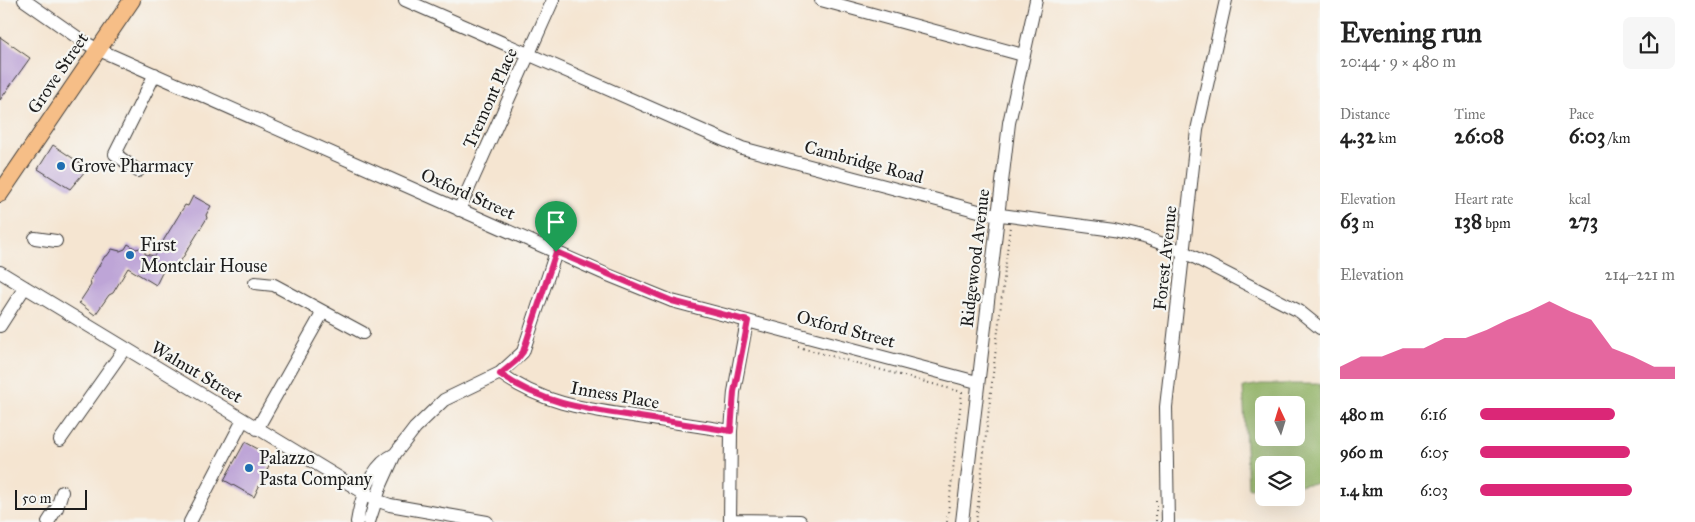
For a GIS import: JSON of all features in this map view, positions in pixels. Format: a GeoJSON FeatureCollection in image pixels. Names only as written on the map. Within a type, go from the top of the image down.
{"type":"FeatureCollection","features":[{"type":"Feature","properties":{"kind":"main road","name":"Grove Street"},"geometry":{"type":"LineString","coordinates":[[0,194],[132,0]]}},
{"type":"Feature","properties":{"kind":"street","name":"Oxford Street"},"geometry":{"type":"LineString","coordinates":[[24,0],[97,50],[459,210],[672,301],[977,382]]}},
{"type":"Feature","properties":{"kind":"street","name":"Cambridge Road"},"geometry":{"type":"LineString","coordinates":[[405,0],[742,148],[998,215],[1114,230],[1147,238],[1184,252],[1299,310],[1320,328]]}},
{"type":"Feature","properties":{"kind":"street","name":"Tremont Place"},"geometry":{"type":"LineString","coordinates":[[459,210],[553,0]]}},
{"type":"Feature","properties":{"kind":"street"},"geometry":{"type":"LineString","coordinates":[[821,0],[1023,54]]}},
{"type":"Feature","properties":{"kind":"street","name":"Ridgewood Avenue"},"geometry":{"type":"LineString","coordinates":[[962,522],[1009,123],[1036,0]]}},
{"type":"Feature","properties":{"kind":"street","name":"Forest Avenue"},"geometry":{"type":"LineString","coordinates":[[1168,522],[1166,407],[1197,130],[1226,0]]}},
{"type":"Feature","properties":{"kind":"street"},"geometry":{"type":"LineString","coordinates":[[138,171],[115,154],[154,74]]}},
{"type":"Feature","properties":{"kind":"street"},"geometry":{"type":"LineString","coordinates":[[35,238],[56,241]]}},
{"type":"Feature","properties":{"kind":"street"},"geometry":{"type":"LineString","coordinates":[[369,522],[395,454],[415,428],[444,400],[500,374],[516,361],[523,352],[556,252]]}},
{"type":"Feature","properties":{"kind":"street","name":"Walnut Street"},"geometry":{"type":"LineString","coordinates":[[0,272],[376,500],[390,505],[487,522]]}},
{"type":"Feature","properties":{"kind":"street"},"geometry":{"type":"LineString","coordinates":[[255,283],[274,285],[363,333]]}},
{"type":"Feature","properties":{"kind":"street"},"geometry":{"type":"LineString","coordinates":[[0,326],[25,287]]}},
{"type":"Feature","properties":{"kind":"street"},"geometry":{"type":"LineString","coordinates":[[258,430],[323,312]]}},
{"type":"Feature","properties":{"kind":"street"},"geometry":{"type":"LineString","coordinates":[[748,321],[734,392],[731,431],[730,521],[800,521]]}},
{"type":"Feature","properties":{"kind":"street"},"geometry":{"type":"LineString","coordinates":[[60,440],[124,348]]}},
{"type":"Feature","properties":{"kind":"street","name":"Inness Place"},"geometry":{"type":"LineString","coordinates":[[500,374],[514,384],[540,397],[569,406],[731,431]]}},
{"type":"Feature","properties":{"kind":"street"},"geometry":{"type":"LineString","coordinates":[[190,522],[243,420]]}},
{"type":"Feature","properties":{"kind":"street"},"geometry":{"type":"LineString","coordinates":[[357,522],[363,493],[386,458],[395,454]]}},
{"type":"Feature","properties":{"kind":"street"},"geometry":{"type":"LineString","coordinates":[[48,522],[57,508],[62,492]]}},
{"type":"Feature","properties":{"kind":"path"},"geometry":{"type":"LineString","coordinates":[[976,522],[1010,226]]}},
{"type":"Feature","properties":{"kind":"path"},"geometry":{"type":"LineString","coordinates":[[792,345],[962,392],[947,522]]}},
{"type":"Feature","properties":{"kind":"path"},"geometry":{"type":"LineString","coordinates":[[1156,496],[1156,522]]}},
{"type":"Feature","properties":{"kind":"green space"},"geometry":{"type":"Polygon","coordinates":[[[1261,384],[1320,384],[1320,483],[1305,484],[1305,456],[1255,456],[1255,488],[1248,488],[1243,387],[1261,384]]]}},
{"type":"Feature","properties":{"kind":"building"},"geometry":{"type":"Polygon","coordinates":[[[0,37],[30,58],[0,100],[0,37]]]}},
{"type":"Feature","properties":{"kind":"building","name":"Grove Pharmacy"},"geometry":{"type":"Polygon","coordinates":[[[53,145],[83,165],[83,168],[86,170],[70,189],[38,169],[53,145]]]}},
{"type":"Feature","properties":{"kind":"building","name":"First Montclair House"},"geometry":{"type":"Polygon","coordinates":[[[193,196],[211,206],[206,215],[207,218],[174,272],[165,267],[156,285],[128,268],[113,293],[109,295],[95,315],[79,303],[91,285],[90,280],[105,256],[112,249],[120,251],[125,249],[128,244],[136,249],[140,248],[145,251],[145,254],[154,256],[185,205],[188,206],[193,196]]]}},
{"type":"Feature","properties":{"kind":"building","name":"Palazzo Pasta Company"},"geometry":{"type":"Polygon","coordinates":[[[245,442],[273,457],[254,497],[224,480],[245,442]]]}},
{"type":"Feature","properties":{"kind":"place","name":"Grove Pharmacy"},"geometry":{"type":"Point","coordinates":[61,166]}},
{"type":"Feature","properties":{"kind":"place","name":"First Montclair House"},"geometry":{"type":"Point","coordinates":[130,255]}},
{"type":"Feature","properties":{"kind":"place","name":"Palazzo Pasta Company"},"geometry":{"type":"Point","coordinates":[249,468]}},
{"type":"Feature","properties":{"kind":"route"},"geometry":{"type":"LineString","coordinates":[[556,252],[672,301],[748,321],[734,392],[731,431],[569,406],[540,397],[514,384],[500,374],[516,361],[523,352],[556,252]]}}]}
